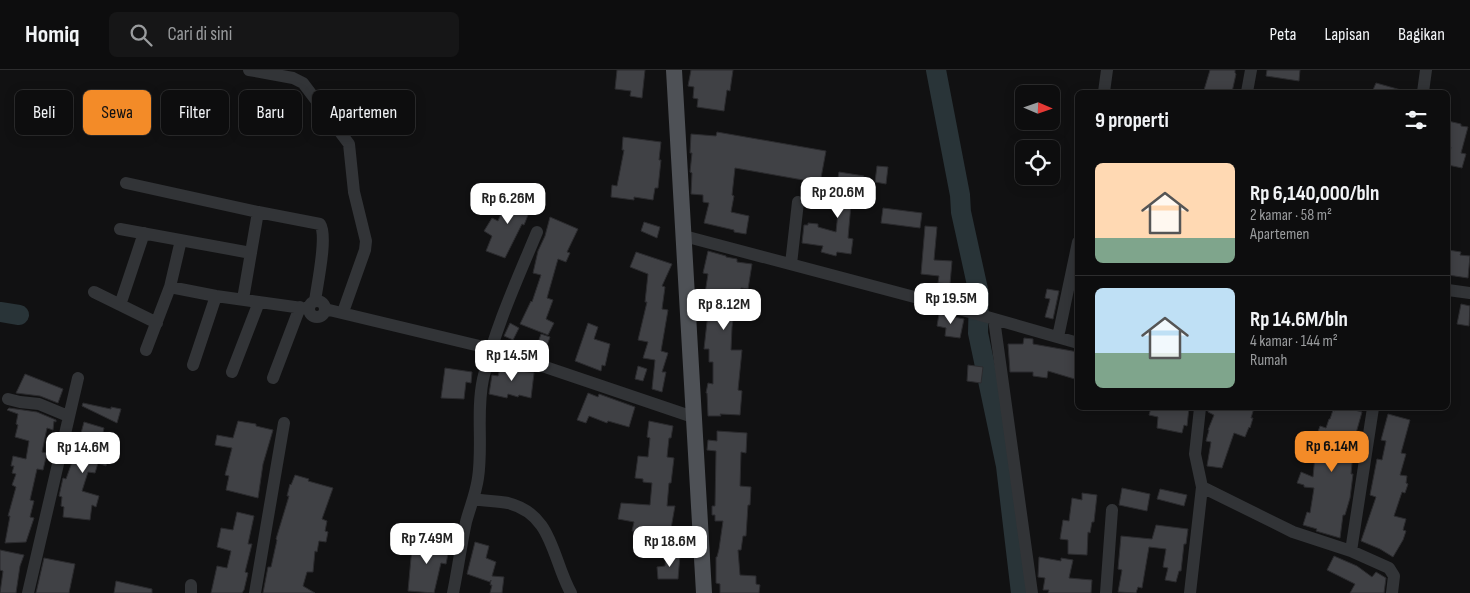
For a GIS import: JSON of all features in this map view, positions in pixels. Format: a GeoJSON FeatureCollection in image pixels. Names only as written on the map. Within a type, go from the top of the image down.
{"type":"FeatureCollection","features":[{"type":"Feature","properties":{"kind":"main road"},"geometry":{"type":"LineString","coordinates":[[674,70],[704,593]]}},
{"type":"Feature","properties":{"kind":"street"},"geometry":{"type":"LineString","coordinates":[[249,70],[293,78],[303,83],[348,144],[354,192],[366,240],[365,250],[343,312]]}},
{"type":"Feature","properties":{"kind":"street"},"geometry":{"type":"LineString","coordinates":[[1104,90],[1107,70]]}},
{"type":"Feature","properties":{"kind":"street"},"geometry":{"type":"LineString","coordinates":[[1246,90],[1251,70]]}},
{"type":"Feature","properties":{"kind":"street"},"geometry":{"type":"LineString","coordinates":[[1423,90],[1426,70]]}},
{"type":"Feature","properties":{"kind":"street"},"geometry":{"type":"LineString","coordinates":[[126,183],[320,224],[323,229],[308,306],[273,378]]}},
{"type":"Feature","properties":{"kind":"street"},"geometry":{"type":"LineString","coordinates":[[791,264],[798,202]]}},
{"type":"Feature","properties":{"kind":"street"},"geometry":{"type":"LineString","coordinates":[[243,299],[258,212]]}},
{"type":"Feature","properties":{"kind":"street"},"geometry":{"type":"LineString","coordinates":[[120,229],[251,253]]}},
{"type":"Feature","properties":{"kind":"street"},"geometry":{"type":"LineString","coordinates":[[453,593],[466,521],[478,478],[480,455],[479,404],[483,380],[509,300],[536,232]]}},
{"type":"Feature","properties":{"kind":"street"},"geometry":{"type":"LineString","coordinates":[[120,305],[144,233]]}},
{"type":"Feature","properties":{"kind":"street"},"geometry":{"type":"LineString","coordinates":[[684,236],[1075,342]]}},
{"type":"Feature","properties":{"kind":"street"},"geometry":{"type":"LineString","coordinates":[[146,350],[170,286],[181,240]]}},
{"type":"Feature","properties":{"kind":"street"},"geometry":{"type":"LineString","coordinates":[[1058,337],[1075,256]]}},
{"type":"Feature","properties":{"kind":"street"},"geometry":{"type":"LineString","coordinates":[[170,286],[216,296],[259,302],[308,306],[322,302],[325,309],[492,349],[693,417]]}},
{"type":"Feature","properties":{"kind":"street"},"geometry":{"type":"LineString","coordinates":[[1450,290],[1470,293]]}},
{"type":"Feature","properties":{"kind":"street"},"geometry":{"type":"LineString","coordinates":[[94,292],[156,323]]}},
{"type":"Feature","properties":{"kind":"street"},"geometry":{"type":"LineString","coordinates":[[192,365],[216,296]]}},
{"type":"Feature","properties":{"kind":"street"},"geometry":{"type":"LineString","coordinates":[[232,372],[259,302]]}},
{"type":"Feature","properties":{"kind":"street"},"geometry":{"type":"LineString","coordinates":[[994,319],[1032,593]]}},
{"type":"Feature","properties":{"kind":"street"},"geometry":{"type":"LineString","coordinates":[[28,593],[78,378]]}},
{"type":"Feature","properties":{"kind":"street"},"geometry":{"type":"LineString","coordinates":[[8,399],[38,404],[68,416]]}},
{"type":"Feature","properties":{"kind":"street"},"geometry":{"type":"LineString","coordinates":[[1190,593],[1202,487],[1196,454],[1200,410]]}},
{"type":"Feature","properties":{"kind":"street"},"geometry":{"type":"LineString","coordinates":[[1351,551],[1373,410]]}},
{"type":"Feature","properties":{"kind":"street"},"geometry":{"type":"LineString","coordinates":[[255,593],[284,423]]}},
{"type":"Feature","properties":{"kind":"street"},"geometry":{"type":"LineString","coordinates":[[1202,487],[1293,532],[1351,551],[1389,568],[1394,576],[1392,593]]}},
{"type":"Feature","properties":{"kind":"street"},"geometry":{"type":"LineString","coordinates":[[473,500],[508,503],[522,508],[536,517],[546,531],[562,578],[571,593]]}},
{"type":"Feature","properties":{"kind":"street"},"geometry":{"type":"LineString","coordinates":[[1106,593],[1112,510]]}},
{"type":"Feature","properties":{"kind":"building"},"geometry":{"type":"Polygon","coordinates":[[[617,70],[645,70],[642,98],[630,96],[631,91],[615,89],[617,70]]]}},
{"type":"Feature","properties":{"kind":"building"},"geometry":{"type":"Polygon","coordinates":[[[691,70],[733,70],[730,91],[727,90],[724,111],[697,107],[698,99],[693,98],[694,87],[688,86],[691,70]]]}},
{"type":"Feature","properties":{"kind":"building"},"geometry":{"type":"Polygon","coordinates":[[[1210,70],[1235,70],[1232,90],[1204,90],[1210,70]]]}},
{"type":"Feature","properties":{"kind":"building"},"geometry":{"type":"Polygon","coordinates":[[[1267,70],[1300,70],[1299,81],[1266,76],[1267,70]]]}},
{"type":"Feature","properties":{"kind":"building"},"geometry":{"type":"Polygon","coordinates":[[[1376,83],[1401,90],[1373,90],[1376,83]]]}},
{"type":"Feature","properties":{"kind":"building"},"geometry":{"type":"Polygon","coordinates":[[[1450,121],[1468,127],[1461,153],[1466,154],[1462,168],[1450,165],[1450,121]]]}},
{"type":"Feature","properties":{"kind":"building"},"geometry":{"type":"Polygon","coordinates":[[[717,132],[826,151],[820,183],[735,168],[732,195],[734,196],[731,212],[749,216],[746,234],[704,223],[709,203],[703,202],[703,195],[691,194],[691,134],[716,136],[717,132]]]}},
{"type":"Feature","properties":{"kind":"building"},"geometry":{"type":"Polygon","coordinates":[[[623,137],[661,142],[658,188],[655,188],[653,200],[634,197],[634,200],[611,197],[612,185],[617,186],[624,150],[622,150],[623,137]]]}},
{"type":"Feature","properties":{"kind":"building"},"geometry":{"type":"Polygon","coordinates":[[[877,166],[888,167],[886,184],[875,182],[877,166]]]}},
{"type":"Feature","properties":{"kind":"building"},"geometry":{"type":"Polygon","coordinates":[[[839,172],[864,176],[858,205],[851,204],[848,238],[853,239],[851,254],[837,252],[836,256],[821,252],[823,246],[802,243],[804,225],[808,225],[808,223],[818,224],[818,227],[836,232],[841,184],[837,184],[839,172]]]}},
{"type":"Feature","properties":{"kind":"building"},"geometry":{"type":"Polygon","coordinates":[[[515,192],[534,200],[524,225],[522,224],[505,258],[486,251],[492,236],[484,231],[492,218],[498,221],[504,206],[508,208],[515,192]]]}},
{"type":"Feature","properties":{"kind":"building"},"geometry":{"type":"Polygon","coordinates":[[[883,208],[922,213],[920,228],[881,223],[883,208]]]}},
{"type":"Feature","properties":{"kind":"building"},"geometry":{"type":"Polygon","coordinates":[[[550,217],[578,229],[567,252],[570,253],[566,262],[558,259],[547,298],[553,300],[546,319],[554,323],[548,335],[520,324],[532,302],[541,275],[533,273],[538,251],[545,236],[550,217]]]}},
{"type":"Feature","properties":{"kind":"building"},"geometry":{"type":"Polygon","coordinates":[[[644,222],[660,227],[657,238],[641,231],[644,222]]]}},
{"type":"Feature","properties":{"kind":"building"},"geometry":{"type":"Polygon","coordinates":[[[925,226],[937,227],[934,260],[952,261],[950,284],[938,283],[939,276],[921,274],[925,226]]]}},
{"type":"Feature","properties":{"kind":"building"},"geometry":{"type":"Polygon","coordinates":[[[1450,250],[1461,252],[1460,255],[1470,256],[1468,278],[1450,275],[1450,250]]]}},
{"type":"Feature","properties":{"kind":"building"},"geometry":{"type":"Polygon","coordinates":[[[708,251],[737,259],[737,262],[752,264],[748,289],[741,288],[740,306],[735,305],[732,327],[731,350],[742,350],[738,390],[742,391],[740,415],[720,414],[721,416],[708,416],[706,393],[708,383],[713,384],[713,362],[709,362],[709,349],[704,349],[708,313],[705,313],[706,300],[704,300],[708,274],[703,273],[708,251]]]}},
{"type":"Feature","properties":{"kind":"building"},"geometry":{"type":"Polygon","coordinates":[[[636,252],[672,264],[662,286],[665,287],[662,309],[668,310],[661,351],[668,353],[662,372],[666,372],[662,392],[652,389],[655,360],[643,358],[648,342],[638,340],[647,302],[645,302],[648,274],[630,267],[636,252]]]}},
{"type":"Feature","properties":{"kind":"building"},"geometry":{"type":"Polygon","coordinates":[[[1047,289],[1059,291],[1053,319],[1045,317],[1050,299],[1045,298],[1047,289]]]}},
{"type":"Feature","properties":{"kind":"building"},"geometry":{"type":"Polygon","coordinates":[[[1461,304],[1470,306],[1469,326],[1457,324],[1461,304]]]}},
{"type":"Feature","properties":{"kind":"building"},"geometry":{"type":"Polygon","coordinates":[[[939,314],[964,319],[960,338],[945,336],[946,328],[937,326],[939,314]]]}},
{"type":"Feature","properties":{"kind":"building"},"geometry":{"type":"Polygon","coordinates":[[[510,323],[519,328],[513,340],[504,336],[510,323]]]}},
{"type":"Feature","properties":{"kind":"building"},"geometry":{"type":"Polygon","coordinates":[[[588,323],[598,327],[594,339],[610,344],[605,366],[602,365],[601,371],[575,361],[588,323]]]}},
{"type":"Feature","properties":{"kind":"building"},"geometry":{"type":"Polygon","coordinates":[[[541,334],[550,337],[544,354],[535,351],[541,334]]]}},
{"type":"Feature","properties":{"kind":"building"},"geometry":{"type":"Polygon","coordinates":[[[1024,338],[1033,339],[1033,344],[1075,351],[1075,379],[1048,371],[1047,378],[1033,376],[1033,372],[1010,372],[1008,344],[1023,344],[1024,338]]]}},
{"type":"Feature","properties":{"kind":"building"},"geometry":{"type":"Polygon","coordinates":[[[502,361],[517,366],[515,370],[534,373],[531,398],[508,394],[507,398],[489,394],[492,375],[498,376],[502,361]]]}},
{"type":"Feature","properties":{"kind":"building"},"geometry":{"type":"Polygon","coordinates":[[[968,365],[983,367],[981,383],[967,381],[968,365]]]}},
{"type":"Feature","properties":{"kind":"building"},"geometry":{"type":"Polygon","coordinates":[[[638,366],[647,369],[643,381],[635,379],[638,366]]]}},
{"type":"Feature","properties":{"kind":"building"},"geometry":{"type":"Polygon","coordinates":[[[445,368],[472,372],[471,383],[466,382],[464,399],[441,398],[445,368]]]}},
{"type":"Feature","properties":{"kind":"building"},"geometry":{"type":"Polygon","coordinates":[[[25,374],[63,389],[58,403],[40,396],[16,393],[25,374]]]}},
{"type":"Feature","properties":{"kind":"building"},"geometry":{"type":"Polygon","coordinates":[[[588,393],[598,397],[599,394],[635,407],[629,427],[608,421],[607,423],[589,416],[586,423],[577,420],[588,393]]]}},
{"type":"Feature","properties":{"kind":"building"},"geometry":{"type":"Polygon","coordinates":[[[83,403],[111,409],[111,407],[121,409],[117,423],[82,406],[83,403]]]}},
{"type":"Feature","properties":{"kind":"building"},"geometry":{"type":"Polygon","coordinates":[[[9,408],[37,412],[56,420],[56,422],[54,421],[53,430],[47,428],[42,452],[47,453],[43,470],[37,469],[30,500],[34,501],[30,517],[34,518],[26,542],[5,543],[10,516],[8,516],[16,487],[12,485],[16,474],[12,473],[14,466],[11,466],[13,456],[26,459],[29,441],[15,437],[18,414],[7,410],[9,408]]]}},
{"type":"Feature","properties":{"kind":"building"},"geometry":{"type":"Polygon","coordinates":[[[1150,410],[1189,410],[1187,426],[1184,425],[1182,433],[1157,428],[1158,417],[1149,415],[1150,410]]]}},
{"type":"Feature","properties":{"kind":"building"},"geometry":{"type":"Polygon","coordinates":[[[1208,410],[1253,410],[1250,428],[1245,437],[1234,433],[1222,468],[1207,466],[1211,442],[1206,441],[1214,415],[1208,412],[1208,410]]]}},
{"type":"Feature","properties":{"kind":"building"},"geometry":{"type":"Polygon","coordinates":[[[1333,410],[1354,410],[1362,412],[1351,451],[1353,452],[1351,474],[1353,474],[1350,498],[1345,515],[1343,515],[1340,538],[1303,525],[1307,512],[1310,513],[1314,488],[1304,487],[1304,485],[1297,483],[1301,472],[1313,477],[1315,456],[1320,441],[1315,440],[1320,426],[1326,428],[1333,410]]]}},
{"type":"Feature","properties":{"kind":"building"},"geometry":{"type":"Polygon","coordinates":[[[1388,414],[1410,420],[1401,453],[1406,454],[1400,475],[1407,476],[1406,483],[1408,484],[1405,493],[1402,492],[1394,516],[1406,519],[1403,530],[1406,531],[1393,557],[1361,541],[1376,497],[1370,495],[1377,459],[1382,460],[1386,441],[1381,440],[1388,414]]]}},
{"type":"Feature","properties":{"kind":"building"},"geometry":{"type":"Polygon","coordinates":[[[238,421],[256,424],[256,426],[273,430],[263,464],[258,498],[226,490],[229,476],[225,475],[232,448],[215,445],[217,435],[233,438],[238,421]]]}},
{"type":"Feature","properties":{"kind":"building"},"geometry":{"type":"Polygon","coordinates":[[[649,421],[673,426],[671,438],[669,438],[667,457],[674,458],[667,506],[675,506],[670,534],[668,534],[664,549],[652,546],[655,535],[632,531],[634,522],[618,519],[621,503],[650,505],[652,483],[643,482],[643,479],[635,478],[638,456],[648,457],[650,438],[647,437],[649,421]]]}},
{"type":"Feature","properties":{"kind":"building"},"geometry":{"type":"Polygon","coordinates":[[[84,422],[104,428],[99,451],[110,454],[106,466],[98,463],[95,473],[88,472],[82,491],[99,496],[96,507],[92,505],[90,520],[63,517],[64,507],[61,506],[62,497],[59,496],[63,478],[66,479],[84,422]]]}},
{"type":"Feature","properties":{"kind":"building"},"geometry":{"type":"Polygon","coordinates":[[[717,431],[747,433],[746,453],[741,452],[740,486],[751,487],[750,505],[748,505],[746,536],[743,536],[741,550],[738,550],[740,575],[756,576],[756,584],[760,585],[759,593],[720,593],[720,584],[716,583],[716,557],[723,521],[715,521],[715,515],[712,515],[712,506],[715,506],[716,451],[707,450],[708,440],[717,441],[717,431]]]}},
{"type":"Feature","properties":{"kind":"building"},"geometry":{"type":"Polygon","coordinates":[[[295,475],[333,488],[322,519],[327,521],[325,531],[328,532],[326,542],[319,541],[317,552],[315,551],[313,572],[307,572],[303,586],[315,593],[263,593],[268,567],[271,567],[276,539],[289,496],[287,496],[290,484],[295,475]]]}},
{"type":"Feature","properties":{"kind":"building"},"geometry":{"type":"Polygon","coordinates":[[[1122,488],[1150,494],[1147,511],[1119,505],[1122,488]]]}},
{"type":"Feature","properties":{"kind":"building"},"geometry":{"type":"Polygon","coordinates":[[[1160,489],[1187,495],[1184,506],[1157,499],[1160,489]]]}},
{"type":"Feature","properties":{"kind":"building"},"geometry":{"type":"Polygon","coordinates":[[[1082,493],[1097,495],[1094,522],[1092,522],[1090,533],[1088,532],[1087,555],[1068,554],[1068,540],[1060,539],[1063,520],[1069,521],[1072,498],[1082,500],[1082,493]]]}},
{"type":"Feature","properties":{"kind":"building"},"geometry":{"type":"Polygon","coordinates":[[[237,512],[254,516],[248,544],[252,544],[245,572],[248,573],[244,590],[242,593],[211,593],[217,566],[227,568],[231,551],[217,547],[221,528],[233,530],[237,512]]]}},
{"type":"Feature","properties":{"kind":"building"},"geometry":{"type":"Polygon","coordinates":[[[1156,525],[1188,529],[1181,571],[1179,571],[1176,582],[1165,580],[1168,568],[1163,567],[1166,549],[1149,547],[1142,588],[1138,587],[1136,593],[1118,592],[1122,570],[1118,569],[1121,536],[1152,539],[1156,525]]]}},
{"type":"Feature","properties":{"kind":"building"},"geometry":{"type":"Polygon","coordinates":[[[427,537],[450,543],[446,564],[441,563],[434,593],[408,591],[413,545],[425,548],[427,537]]]}},
{"type":"Feature","properties":{"kind":"building"},"geometry":{"type":"Polygon","coordinates":[[[475,542],[489,546],[486,558],[496,562],[492,576],[504,577],[502,593],[490,593],[491,580],[490,582],[467,574],[475,542]]]}},
{"type":"Feature","properties":{"kind":"building"},"geometry":{"type":"Polygon","coordinates":[[[0,550],[24,555],[20,566],[16,593],[0,593],[3,571],[0,570],[0,550]]]}},
{"type":"Feature","properties":{"kind":"building"},"geometry":{"type":"Polygon","coordinates":[[[666,554],[680,555],[678,579],[658,579],[657,567],[665,566],[666,554]]]}},
{"type":"Feature","properties":{"kind":"building"},"geometry":{"type":"Polygon","coordinates":[[[1334,556],[1357,566],[1372,577],[1376,572],[1386,578],[1384,593],[1350,593],[1355,584],[1327,570],[1334,556]]]}},
{"type":"Feature","properties":{"kind":"building"},"geometry":{"type":"Polygon","coordinates":[[[1039,557],[1061,561],[1061,558],[1073,560],[1069,578],[1092,580],[1091,593],[1048,593],[1049,590],[1043,590],[1045,578],[1038,577],[1039,557]]]}},
{"type":"Feature","properties":{"kind":"building"},"geometry":{"type":"Polygon","coordinates":[[[44,558],[75,564],[69,593],[36,593],[44,558]]]}},
{"type":"Feature","properties":{"kind":"building"},"geometry":{"type":"Polygon","coordinates":[[[116,581],[152,589],[152,593],[114,593],[116,581]]]}},
{"type":"Feature","properties":{"kind":"waterway"},"geometry":{"type":"LineString","coordinates":[[936,70],[960,195],[961,212],[979,294],[978,333],[1006,466],[1021,593]]}},
{"type":"Feature","properties":{"kind":"waterway"},"geometry":{"type":"LineString","coordinates":[[0,312],[19,315]]}}]}
